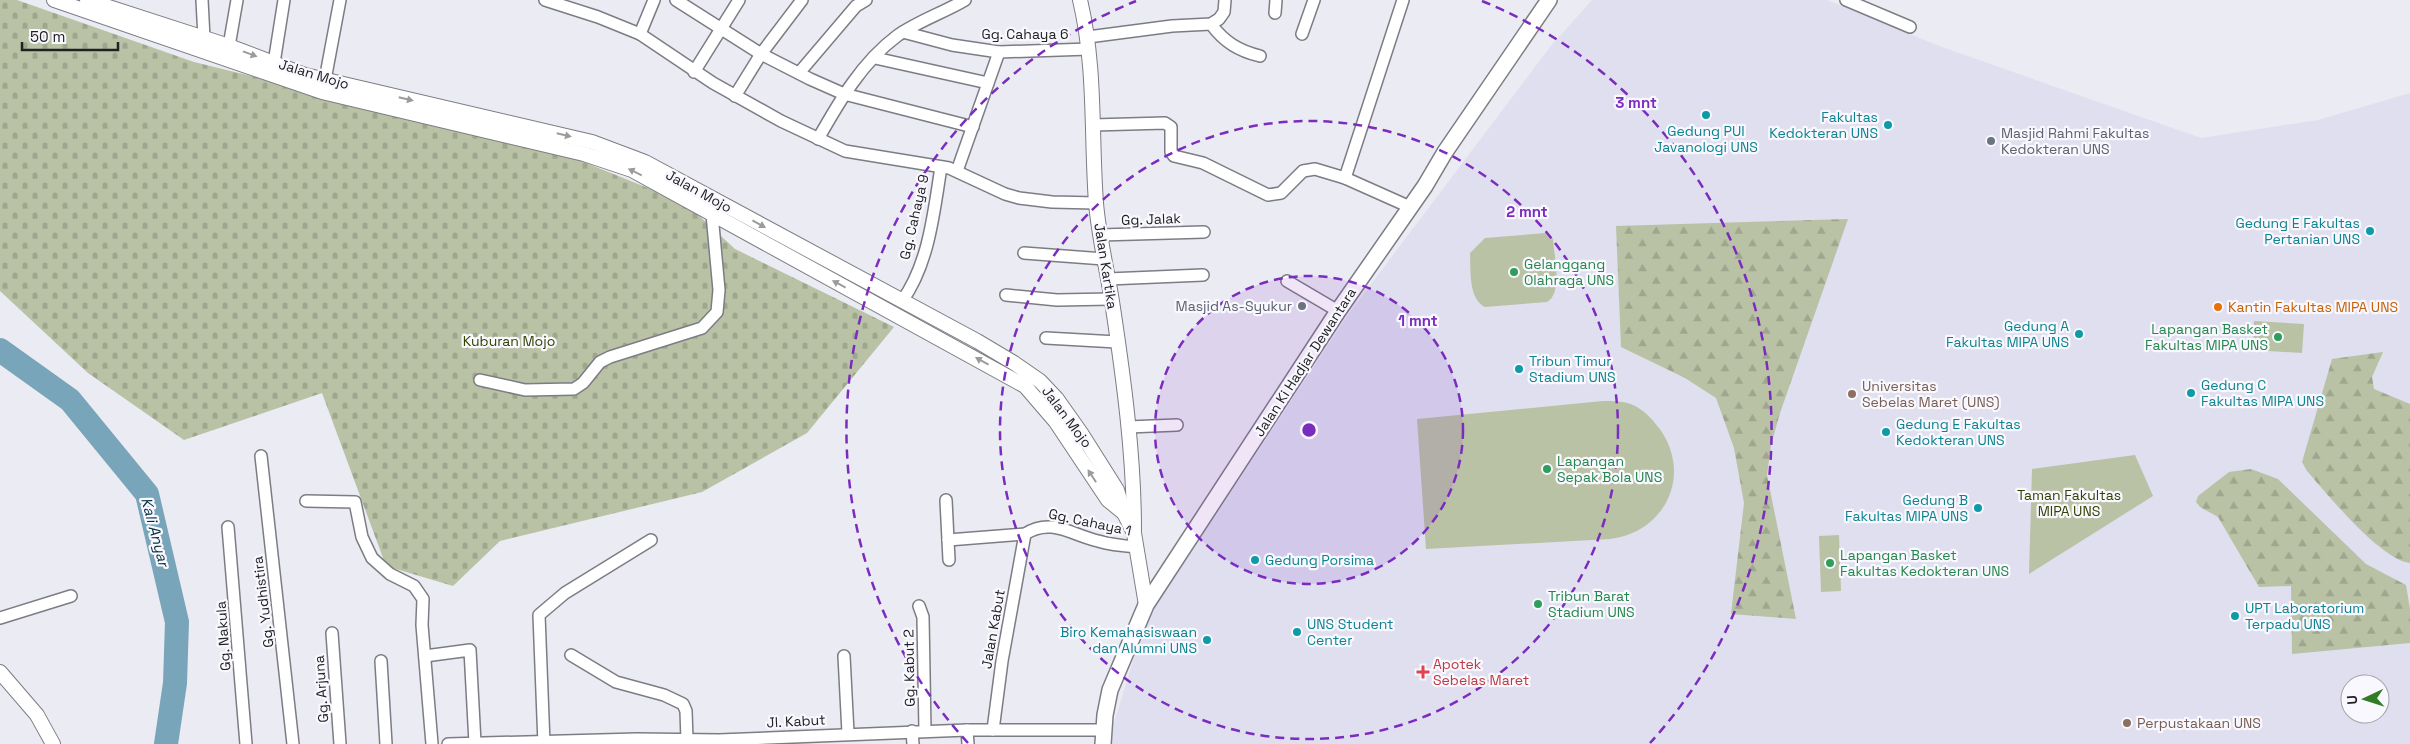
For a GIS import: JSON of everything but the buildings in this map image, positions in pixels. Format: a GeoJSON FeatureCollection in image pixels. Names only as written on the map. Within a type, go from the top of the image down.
{"type":"FeatureCollection","features":[{"type":"Feature","properties":{"kind":"main road","name":"Jalan Ki Hadjar Dewantara"},"geometry":{"type":"LineString","coordinates":[[1103,737],[1107,701],[1114,677],[1146,605],[1338,311],[1549,0]]}},
{"type":"Feature","properties":{"kind":"street"},"geometry":{"type":"LineString","coordinates":[[54,0],[202,44],[322,92],[584,154],[632,170],[1025,386],[1056,422],[1108,500],[1124,512]]}},
{"type":"Feature","properties":{"kind":"street","name":"Jalan Mojo"},"geometry":{"type":"LineString","coordinates":[[87,0],[113,5],[202,44],[229,46],[325,80],[592,142],[622,152],[645,162],[1014,362],[1040,381],[1057,399],[1081,432],[1117,490],[1124,512],[1134,533],[1146,605]]}},
{"type":"Feature","properties":{"kind":"street"},"geometry":{"type":"LineString","coordinates":[[202,0],[202,44]]}},
{"type":"Feature","properties":{"kind":"street"},"geometry":{"type":"LineString","coordinates":[[229,46],[237,0]]}},
{"type":"Feature","properties":{"kind":"street"},"geometry":{"type":"LineString","coordinates":[[274,63],[284,0]]}},
{"type":"Feature","properties":{"kind":"street"},"geometry":{"type":"LineString","coordinates":[[325,80],[340,0]]}},
{"type":"Feature","properties":{"kind":"street"},"geometry":{"type":"LineString","coordinates":[[546,0],[598,17],[640,34],[694,72],[735,96],[845,151],[957,171],[990,188],[1019,198],[1052,202],[1096,203]]}},
{"type":"Feature","properties":{"kind":"street"},"geometry":{"type":"LineString","coordinates":[[640,34],[654,0]]}},
{"type":"Feature","properties":{"kind":"street"},"geometry":{"type":"LineString","coordinates":[[676,0],[689,3],[720,28],[761,54],[844,94],[972,126]]}},
{"type":"Feature","properties":{"kind":"street"},"geometry":{"type":"LineString","coordinates":[[694,72],[720,28],[740,0]]}},
{"type":"Feature","properties":{"kind":"street"},"geometry":{"type":"LineString","coordinates":[[735,96],[761,54],[802,0]]}},
{"type":"Feature","properties":{"kind":"street"},"geometry":{"type":"LineString","coordinates":[[799,73],[856,6],[866,0]]}},
{"type":"Feature","properties":{"kind":"street"},"geometry":{"type":"LineString","coordinates":[[818,139],[844,94],[875,58],[903,32],[965,0]]}},
{"type":"Feature","properties":{"kind":"street","name":"Jalan Kartika"},"geometry":{"type":"LineString","coordinates":[[1080,0],[1089,43],[1096,203],[1117,342],[1132,465],[1134,533]]}},
{"type":"Feature","properties":{"kind":"street"},"geometry":{"type":"LineString","coordinates":[[1226,0],[1224,12],[1219,19],[1211,24],[1219,36],[1234,47],[1260,56]]}},
{"type":"Feature","properties":{"kind":"street"},"geometry":{"type":"LineString","coordinates":[[1275,12],[1276,0]]}},
{"type":"Feature","properties":{"kind":"street"},"geometry":{"type":"LineString","coordinates":[[1302,34],[1314,0]]}},
{"type":"Feature","properties":{"kind":"street"},"geometry":{"type":"LineString","coordinates":[[1345,178],[1403,0]]}},
{"type":"Feature","properties":{"kind":"street"},"geometry":{"type":"LineString","coordinates":[[1846,0],[1910,27]]}},
{"type":"Feature","properties":{"kind":"street","name":"Gg. Cahaya 6"},"geometry":{"type":"LineString","coordinates":[[903,32],[952,45],[999,52],[1089,43],[1172,26],[1211,24]]}},
{"type":"Feature","properties":{"kind":"street"},"geometry":{"type":"LineString","coordinates":[[957,171],[999,52]]}},
{"type":"Feature","properties":{"kind":"street"},"geometry":{"type":"LineString","coordinates":[[875,58],[988,83]]}},
{"type":"Feature","properties":{"kind":"street"},"geometry":{"type":"LineString","coordinates":[[1093,125],[1165,123],[1171,127],[1171,152],[1174,156],[1202,163],[1248,187],[1270,196],[1280,193],[1306,169],[1323,170],[1410,207]]}},
{"type":"Feature","properties":{"kind":"street","name":"Gg. Cahaya 9"},"geometry":{"type":"LineString","coordinates":[[902,301],[912,285],[925,251],[941,167]]}},
{"type":"Feature","properties":{"kind":"street"},"geometry":{"type":"LineString","coordinates":[[480,380],[525,390],[574,389],[583,383],[600,362],[610,357],[702,328],[716,312],[719,290],[712,214]]}},
{"type":"Feature","properties":{"kind":"street","name":"Gg. Jalak"},"geometry":{"type":"LineString","coordinates":[[1100,235],[1204,232]]}},
{"type":"Feature","properties":{"kind":"street"},"geometry":{"type":"LineString","coordinates":[[797,262],[804,249]]}},
{"type":"Feature","properties":{"kind":"street"},"geometry":{"type":"LineString","coordinates":[[1024,253],[1104,259]]}},
{"type":"Feature","properties":{"kind":"street"},"geometry":{"type":"LineString","coordinates":[[1108,279],[1203,275]]}},
{"type":"Feature","properties":{"kind":"street"},"geometry":{"type":"LineString","coordinates":[[1287,280],[1338,311]]}},
{"type":"Feature","properties":{"kind":"street"},"geometry":{"type":"LineString","coordinates":[[1006,295],[1057,300],[1111,299]]}},
{"type":"Feature","properties":{"kind":"street"},"geometry":{"type":"LineString","coordinates":[[1046,338],[1117,342]]}},
{"type":"Feature","properties":{"kind":"street"},"geometry":{"type":"LineString","coordinates":[[1128,427],[1177,425]]}},
{"type":"Feature","properties":{"kind":"street","name":"Gg. Yudhistira"},"geometry":{"type":"LineString","coordinates":[[262,456],[293,744]]}},
{"type":"Feature","properties":{"kind":"street"},"geometry":{"type":"LineString","coordinates":[[946,500],[949,560]]}},
{"type":"Feature","properties":{"kind":"street"},"geometry":{"type":"LineString","coordinates":[[306,501],[355,502],[362,537],[372,558],[390,574],[414,586],[421,593],[424,599],[422,625],[432,744]]}},
{"type":"Feature","properties":{"kind":"street","name":"Gg. Nakula"},"geometry":{"type":"LineString","coordinates":[[228,527],[246,744]]}},
{"type":"Feature","properties":{"kind":"street","name":"Gg. Cahaya 1"},"geometry":{"type":"LineString","coordinates":[[948,540],[1025,534],[1036,527],[1046,527],[1074,532],[1097,541],[1137,547]]}},
{"type":"Feature","properties":{"kind":"street","name":"Jalan Kabut"},"geometry":{"type":"LineString","coordinates":[[993,730],[1002,661],[1025,534]]}},
{"type":"Feature","properties":{"kind":"street"},"geometry":{"type":"LineString","coordinates":[[544,742],[539,615],[565,593],[651,540]]}},
{"type":"Feature","properties":{"kind":"street"},"geometry":{"type":"LineString","coordinates":[[0,618],[71,596]]}},
{"type":"Feature","properties":{"kind":"street","name":"Gg. Kabut 2"},"geometry":{"type":"LineString","coordinates":[[919,606],[923,617],[925,731]]}},
{"type":"Feature","properties":{"kind":"street","name":"Gg. Arjuna"},"geometry":{"type":"LineString","coordinates":[[332,632],[340,744]]}},
{"type":"Feature","properties":{"kind":"street"},"geometry":{"type":"LineString","coordinates":[[425,656],[470,650],[475,743]]}},
{"type":"Feature","properties":{"kind":"street"},"geometry":{"type":"LineString","coordinates":[[571,656],[616,682],[664,695],[683,704],[686,711],[683,741]]}},
{"type":"Feature","properties":{"kind":"street"},"geometry":{"type":"LineString","coordinates":[[844,656],[848,733]]}},
{"type":"Feature","properties":{"kind":"street"},"geometry":{"type":"LineString","coordinates":[[381,661],[386,744]]}},
{"type":"Feature","properties":{"kind":"street"},"geometry":{"type":"LineString","coordinates":[[0,672],[37,715],[53,744]]}},
{"type":"Feature","properties":{"kind":"street"},"geometry":{"type":"LineString","coordinates":[[968,730],[968,744]]}},
{"type":"Feature","properties":{"kind":"street","name":"Jl. Kabut"},"geometry":{"type":"LineString","coordinates":[[448,744],[768,741],[848,733],[865,738],[912,731],[968,730],[1103,737]]}},
{"type":"Feature","properties":{"kind":"street"},"geometry":{"type":"LineString","coordinates":[[912,731],[913,744]]}},
{"type":"Feature","properties":{"kind":"shaded area","name":"Universitas Sebelas Maret (UNS)"},"geometry":{"type":"Polygon","coordinates":[[[1592,0],[1827,0],[1939,46],[2201,138],[2318,120],[2410,93],[2410,744],[1112,744],[1110,736],[1145,622],[1350,312],[1550,47],[1592,0]]]}},
{"type":"Feature","properties":{"kind":"green space","name":"Kuburan Mojo"},"geometry":{"type":"Polygon","coordinates":[[[0,0],[17,0],[194,62],[554,150],[675,200],[694,211],[735,249],[894,327],[807,433],[702,492],[500,541],[453,586],[386,566],[322,393],[184,440],[88,373],[0,291],[0,0]]]}},
{"type":"Feature","properties":{"kind":"green space"},"geometry":{"type":"Polygon","coordinates":[[[1848,219],[1780,413],[1771,445],[1767,475],[1796,619],[1731,614],[1744,503],[1734,448],[1716,398],[1685,378],[1621,347],[1616,226],[1848,219]]]}},
{"type":"Feature","properties":{"kind":"green space","name":"Gelanggang Olahraga UNS"},"geometry":{"type":"Polygon","coordinates":[[[1546,233],[1553,239],[1556,264],[1556,283],[1552,298],[1547,302],[1485,307],[1480,303],[1473,291],[1470,253],[1485,238],[1546,233]]]}},
{"type":"Feature","properties":{"kind":"green space","name":"Lapangan Basket Fakultas MIPA UNS"},"geometry":{"type":"Polygon","coordinates":[[[2254,321],[2304,324],[2302,353],[2252,350],[2254,321]]]}},
{"type":"Feature","properties":{"kind":"green space"},"geometry":{"type":"Polygon","coordinates":[[[2383,352],[2372,377],[2374,389],[2410,404],[2410,563],[2384,551],[2370,539],[2327,495],[2302,462],[2332,359],[2383,352]]]}},
{"type":"Feature","properties":{"kind":"green space","name":"Lapangan Sepak Bola UNS"},"geometry":{"type":"Polygon","coordinates":[[[1603,401],[1626,403],[1641,409],[1659,428],[1669,446],[1674,464],[1673,481],[1668,498],[1659,513],[1646,525],[1630,534],[1610,539],[1426,549],[1417,419],[1603,401]]]}},
{"type":"Feature","properties":{"kind":"green space","name":"Taman Fakultas MIPA UNS"},"geometry":{"type":"Polygon","coordinates":[[[2135,455],[2153,496],[2029,574],[2032,469],[2135,455]]]}},
{"type":"Feature","properties":{"kind":"green space"},"geometry":{"type":"Polygon","coordinates":[[[2251,469],[2278,479],[2366,564],[2406,585],[2410,609],[2410,643],[2292,654],[2291,586],[2259,587],[2218,517],[2200,507],[2196,502],[2198,496],[2229,472],[2251,469]]]}},
{"type":"Feature","properties":{"kind":"green space","name":"Lapangan Basket Fakultas Kedokteran UNS"},"geometry":{"type":"Polygon","coordinates":[[[1839,535],[1841,591],[1821,592],[1819,536],[1839,535]]]}},
{"type":"Feature","properties":{"kind":"waterway","name":"Kali Anyar"},"geometry":{"type":"LineString","coordinates":[[0,350],[70,400],[147,494],[177,622],[175,683],[166,744]]}},
{"type":"Feature","properties":{"kind":"place","name":"Gedung PUI Javanologi UNS"},"geometry":{"type":"Point","coordinates":[1706,115]}},
{"type":"Feature","properties":{"kind":"place","name":"Fakultas Kedokteran UNS"},"geometry":{"type":"Point","coordinates":[1888,125]}},
{"type":"Feature","properties":{"kind":"place","name":"Masjid Rahmi Fakultas Kedokteran UNS"},"geometry":{"type":"Point","coordinates":[1991,141]}},
{"type":"Feature","properties":{"kind":"place","name":"Gedung E Fakultas Pertanian UNS"},"geometry":{"type":"Point","coordinates":[2370,231]}},
{"type":"Feature","properties":{"kind":"place","name":"Gelanggang Olahraga UNS"},"geometry":{"type":"Point","coordinates":[1514,272]}},
{"type":"Feature","properties":{"kind":"place","name":"Masjid As-Syukur"},"geometry":{"type":"Point","coordinates":[1302,306]}},
{"type":"Feature","properties":{"kind":"place","name":"Kantin Fakultas MIPA UNS"},"geometry":{"type":"Point","coordinates":[2218,307]}},
{"type":"Feature","properties":{"kind":"place","name":"Gedung A Fakultas MIPA UNS"},"geometry":{"type":"Point","coordinates":[2079,334]}},
{"type":"Feature","properties":{"kind":"place","name":"Lapangan Basket Fakultas MIPA UNS"},"geometry":{"type":"Point","coordinates":[2278,337]}},
{"type":"Feature","properties":{"kind":"place","name":"Tribun Timur Stadium UNS"},"geometry":{"type":"Point","coordinates":[1519,369]}},
{"type":"Feature","properties":{"kind":"place","name":"Gedung C Fakultas MIPA UNS"},"geometry":{"type":"Point","coordinates":[2191,393]}},
{"type":"Feature","properties":{"kind":"place","name":"Universitas Sebelas Maret (UNS)"},"geometry":{"type":"Point","coordinates":[1852,394]}},
{"type":"Feature","properties":{"kind":"place","name":"Gedung E Fakultas Kedokteran UNS"},"geometry":{"type":"Point","coordinates":[1886,432]}},
{"type":"Feature","properties":{"kind":"place","name":"Lapangan Sepak Bola UNS"},"geometry":{"type":"Point","coordinates":[1547,469]}},
{"type":"Feature","properties":{"kind":"place","name":"Gedung B Fakultas MIPA UNS"},"geometry":{"type":"Point","coordinates":[1978,508]}},
{"type":"Feature","properties":{"kind":"place","name":"Gedung Porsima"},"geometry":{"type":"Point","coordinates":[1255,560]}},
{"type":"Feature","properties":{"kind":"place","name":"Lapangan Basket Fakultas Kedokteran UNS"},"geometry":{"type":"Point","coordinates":[1830,563]}},
{"type":"Feature","properties":{"kind":"place","name":"Tribun Barat Stadium UNS"},"geometry":{"type":"Point","coordinates":[1538,604]}},
{"type":"Feature","properties":{"kind":"place","name":"UPT Laboratorium Terpadu UNS"},"geometry":{"type":"Point","coordinates":[2235,616]}},
{"type":"Feature","properties":{"kind":"place","name":"UNS Student Center"},"geometry":{"type":"Point","coordinates":[1297,632]}},
{"type":"Feature","properties":{"kind":"place","name":"Biro Kemahasiswaan dan Alumni UNS"},"geometry":{"type":"Point","coordinates":[1207,640]}},
{"type":"Feature","properties":{"kind":"place","name":"Apotek Sebelas Maret"},"geometry":{"type":"Point","coordinates":[1423,672]}},
{"type":"Feature","properties":{"kind":"place","name":"Perpustakaan UNS"},"geometry":{"type":"Point","coordinates":[2127,723]}}]}
